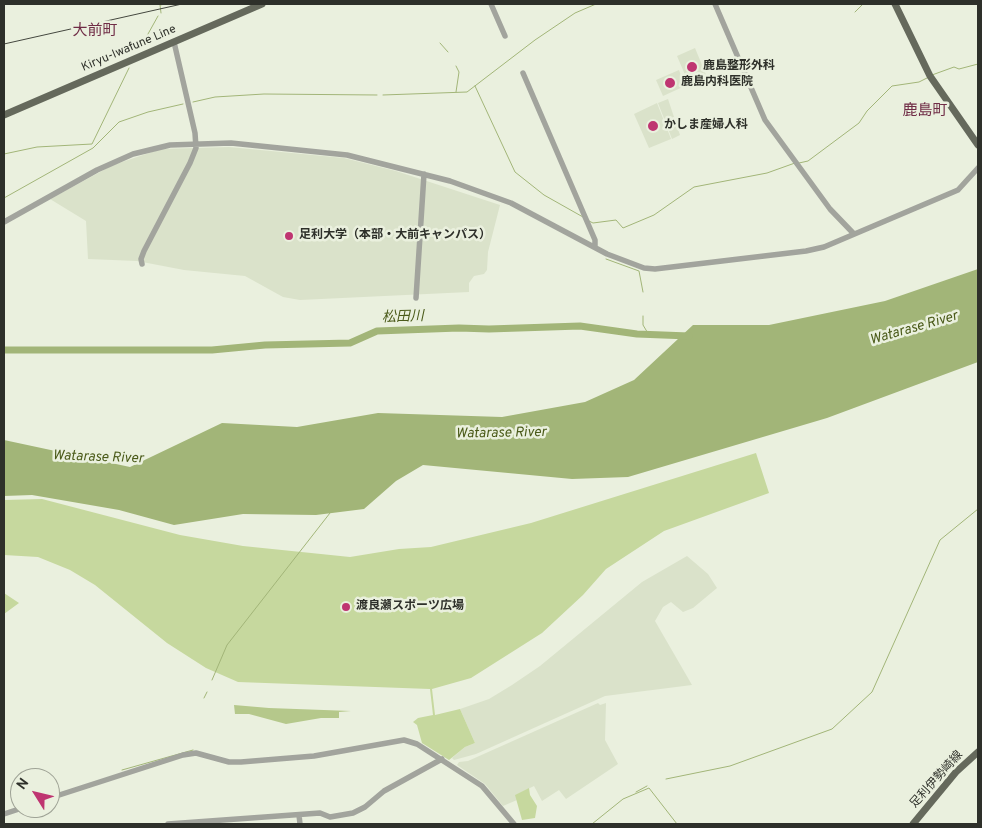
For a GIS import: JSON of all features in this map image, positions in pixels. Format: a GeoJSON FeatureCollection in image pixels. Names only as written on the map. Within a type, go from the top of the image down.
{"type":"FeatureCollection","features":[{"type":"Feature","properties":{"kind":"main road","name":"Kiryu-Iwafune Line"},"geometry":{"type":"LineString","coordinates":[[4,114],[262,4]]}},
{"type":"Feature","properties":{"kind":"main road"},"geometry":{"type":"LineString","coordinates":[[895,4],[930,76],[978,145]]}},
{"type":"Feature","properties":{"kind":"main road","name":"足利伊勢崎線"},"geometry":{"type":"LineString","coordinates":[[913,824],[956,772],[978,752]]}},
{"type":"Feature","properties":{"kind":"street"},"geometry":{"type":"LineString","coordinates":[[491,4],[504,36]]}},
{"type":"Feature","properties":{"kind":"street"},"geometry":{"type":"LineString","coordinates":[[715,4],[765,120],[830,209],[854,234]]}},
{"type":"Feature","properties":{"kind":"street"},"geometry":{"type":"LineString","coordinates":[[142,264],[141,259],[144,251],[190,163],[196,144],[174,42]]}},
{"type":"Feature","properties":{"kind":"street"},"geometry":{"type":"LineString","coordinates":[[523,73],[595,240],[595,247]]}},
{"type":"Feature","properties":{"kind":"street"},"geometry":{"type":"LineString","coordinates":[[4,222],[110,164],[158,147],[231,143],[335,153],[364,158],[424,174],[511,203],[614,258],[644,268],[656,269],[811,250],[958,190],[978,168]]}},
{"type":"Feature","properties":{"kind":"street"},"geometry":{"type":"LineString","coordinates":[[416,298],[424,174]]}},
{"type":"Feature","properties":{"kind":"street"},"geometry":{"type":"LineString","coordinates":[[60,795],[129,771],[196,753],[229,762],[241,762],[314,756],[404,740],[417,744],[442,759],[488,791],[514,824]]}},
{"type":"Feature","properties":{"kind":"street"},"geometry":{"type":"LineString","coordinates":[[168,824],[320,814],[330,817],[360,811],[384,791],[442,759]]}},
{"type":"Feature","properties":{"kind":"street"},"geometry":{"type":"LineString","coordinates":[[299,815],[300,824]]}},
{"type":"Feature","properties":{"kind":"shaded area","name":"鹿島整形外科"},"geometry":{"type":"Polygon","coordinates":[[[695,48],[707,77],[689,84],[677,56],[695,48]]]}},
{"type":"Feature","properties":{"kind":"shaded area","name":"鹿島内科医院"},"geometry":{"type":"Polygon","coordinates":[[[679,70],[685,86],[663,96],[656,80],[679,70]]]}},
{"type":"Feature","properties":{"kind":"shaded area"},"geometry":{"type":"Polygon","coordinates":[[[668,99],[680,135],[672,139],[658,103],[668,99]]]}},
{"type":"Feature","properties":{"kind":"shaded area","name":"かしま産婦人科"},"geometry":{"type":"Polygon","coordinates":[[[657,103],[671,139],[649,148],[634,114],[657,103]]]}},
{"type":"Feature","properties":{"kind":"shaded area","name":"足利大学（本部・大前キャンパス）"},"geometry":{"type":"Polygon","coordinates":[[[229,147],[344,158],[396,171],[500,205],[488,252],[487,270],[484,274],[474,276],[469,283],[469,292],[300,300],[283,297],[245,276],[184,270],[137,261],[88,259],[86,221],[50,199],[113,165],[161,149],[229,147]]]}},
{"type":"Feature","properties":{"kind":"shaded area","name":"渡良瀬スポーツ広場"},"geometry":{"type":"Polygon","coordinates":[[[756,453],[769,493],[664,531],[606,569],[583,595],[542,633],[471,678],[432,689],[435,715],[460,709],[475,743],[465,747],[449,760],[422,743],[417,725],[413,722],[418,718],[433,715],[430,689],[238,682],[206,668],[167,643],[95,585],[70,570],[38,557],[4,555],[4,500],[42,499],[180,535],[243,546],[350,557],[399,549],[431,547],[531,523],[756,453]]]}},
{"type":"Feature","properties":{"kind":"shaded area"},"geometry":{"type":"Polygon","coordinates":[[[687,556],[708,574],[717,588],[693,608],[683,612],[671,602],[663,607],[655,621],[692,685],[605,696],[476,754],[454,760],[452,758],[465,747],[475,743],[460,709],[489,699],[512,685],[540,666],[642,582],[687,556]]]}},
{"type":"Feature","properties":{"kind":"shaded area"},"geometry":{"type":"Polygon","coordinates":[[[4,593],[19,603],[4,614],[4,593]]]}},
{"type":"Feature","properties":{"kind":"shaded area"},"geometry":{"type":"Polygon","coordinates":[[[598,703],[600,705],[606,703],[605,740],[618,764],[566,799],[559,790],[542,801],[534,786],[516,795],[517,800],[503,806],[485,784],[457,765],[459,762],[468,761],[598,703]]]}},
{"type":"Feature","properties":{"kind":"shaded area"},"geometry":{"type":"Polygon","coordinates":[[[234,705],[351,711],[339,712],[339,718],[321,718],[286,724],[249,714],[235,714],[234,705]]]}},
{"type":"Feature","properties":{"kind":"shaded area"},"geometry":{"type":"Polygon","coordinates":[[[529,788],[530,795],[537,806],[535,818],[522,820],[515,795],[529,788]]]}},
{"type":"Feature","properties":{"kind":"water","name":"Watarase River"},"geometry":{"type":"Polygon","coordinates":[[[978,269],[978,362],[827,418],[628,477],[572,479],[423,465],[396,481],[364,509],[316,515],[243,514],[174,525],[119,510],[32,495],[4,496],[4,440],[130,467],[222,423],[297,427],[378,413],[502,417],[585,402],[634,380],[693,325],[769,325],[885,301],[978,269]]]}},
{"type":"Feature","properties":{"kind":"waterway"},"geometry":{"type":"LineString","coordinates":[[161,13],[160,5],[166,4]]}},
{"type":"Feature","properties":{"kind":"waterway"},"geometry":{"type":"LineString","coordinates":[[383,95],[467,92],[535,40],[575,13],[596,4]]}},
{"type":"Feature","properties":{"kind":"waterway"},"geometry":{"type":"LineString","coordinates":[[855,12],[863,4]]}},
{"type":"Feature","properties":{"kind":"waterway"},"geometry":{"type":"LineString","coordinates":[[143,43],[158,16]]}},
{"type":"Feature","properties":{"kind":"waterway"},"geometry":{"type":"LineString","coordinates":[[440,43],[448,52]]}},
{"type":"Feature","properties":{"kind":"waterway"},"geometry":{"type":"LineString","coordinates":[[932,75],[954,67],[959,69],[978,64]]}},
{"type":"Feature","properties":{"kind":"waterway"},"geometry":{"type":"LineString","coordinates":[[456,66],[459,72],[456,92]]}},
{"type":"Feature","properties":{"kind":"waterway"},"geometry":{"type":"LineString","coordinates":[[4,154],[37,147],[92,144],[129,68]]}},
{"type":"Feature","properties":{"kind":"waterway"},"geometry":{"type":"LineString","coordinates":[[799,163],[808,161],[859,123],[867,111],[892,86],[919,82],[929,77]]}},
{"type":"Feature","properties":{"kind":"waterway"},"geometry":{"type":"LineString","coordinates":[[475,86],[515,172],[544,195],[583,217]]}},
{"type":"Feature","properties":{"kind":"waterway"},"geometry":{"type":"LineString","coordinates":[[193,102],[215,97],[264,94],[377,95]]}},
{"type":"Feature","properties":{"kind":"waterway"},"geometry":{"type":"LineString","coordinates":[[4,198],[93,148],[119,122],[148,112],[183,104]]}},
{"type":"Feature","properties":{"kind":"waterway"},"geometry":{"type":"LineString","coordinates":[[589,221],[593,223],[616,220],[623,228],[654,215],[694,187],[767,173],[795,163]]}},
{"type":"Feature","properties":{"kind":"waterway"},"geometry":{"type":"LineString","coordinates":[[606,259],[639,271],[643,292]]}},
{"type":"Feature","properties":{"kind":"waterway"},"geometry":{"type":"LineString","coordinates":[[643,316],[643,325],[649,335]]}},
{"type":"Feature","properties":{"kind":"waterway","name":"松田川"},"geometry":{"type":"LineString","coordinates":[[4,350],[212,350],[265,345],[350,343],[377,331],[459,328],[580,326],[637,334],[689,336]]}},
{"type":"Feature","properties":{"kind":"waterway"},"geometry":{"type":"LineString","coordinates":[[666,779],[730,766],[832,729],[872,692],[940,540],[978,509]]}},
{"type":"Feature","properties":{"kind":"waterway"},"geometry":{"type":"LineString","coordinates":[[212,680],[227,645],[330,513]]}},
{"type":"Feature","properties":{"kind":"waterway"},"geometry":{"type":"LineString","coordinates":[[204,698],[207,692]]}},
{"type":"Feature","properties":{"kind":"waterway"},"geometry":{"type":"LineString","coordinates":[[122,770],[193,750]]}},
{"type":"Feature","properties":{"kind":"waterway"},"geometry":{"type":"LineString","coordinates":[[636,792],[647,786]]}},
{"type":"Feature","properties":{"kind":"waterway"},"geometry":{"type":"LineString","coordinates":[[592,824],[623,799],[649,788],[677,824]]}},
{"type":"Feature","properties":{"kind":"railway"},"geometry":{"type":"LineString","coordinates":[[4,44],[182,4]]}},
{"type":"Feature","properties":{"kind":"place","name":"鹿島整形外科"},"geometry":{"type":"Point","coordinates":[692,67]}},
{"type":"Feature","properties":{"kind":"place","name":"鹿島内科医院"},"geometry":{"type":"Point","coordinates":[670,83]}},
{"type":"Feature","properties":{"kind":"place","name":"かしま産婦人科"},"geometry":{"type":"Point","coordinates":[653,126]}},
{"type":"Feature","properties":{"kind":"place","name":"足利大学（本部・大前キャンパス）"},"geometry":{"type":"Point","coordinates":[289,236]}},
{"type":"Feature","properties":{"kind":"place","name":"渡良瀬スポーツ広場"},"geometry":{"type":"Point","coordinates":[346,607]}},
{"type":"Feature","properties":{"kind":"district","name":"大前町"},"geometry":{"type":"Point","coordinates":[95,32]}},
{"type":"Feature","properties":{"kind":"district","name":"鹿島町"},"geometry":{"type":"Point","coordinates":[925,112]}}]}
